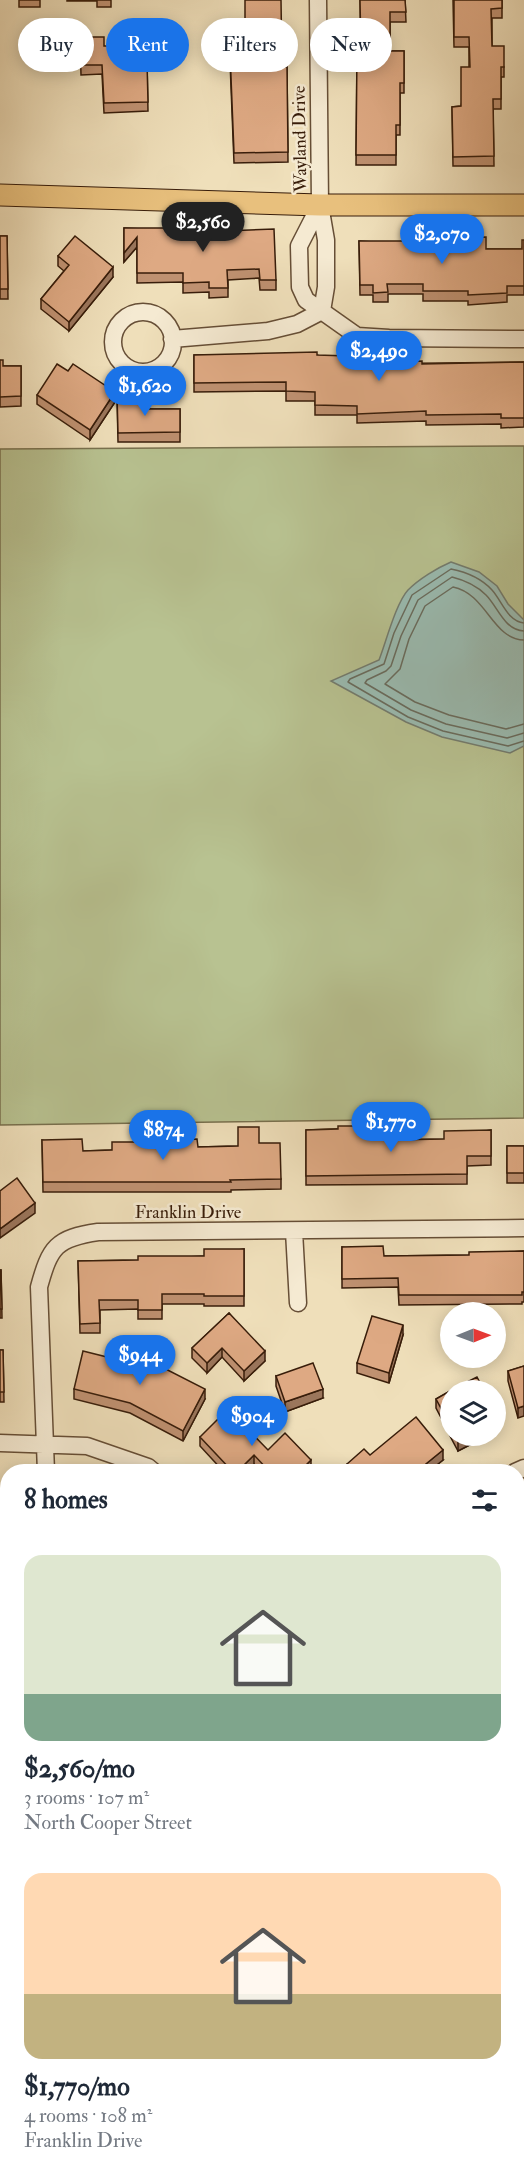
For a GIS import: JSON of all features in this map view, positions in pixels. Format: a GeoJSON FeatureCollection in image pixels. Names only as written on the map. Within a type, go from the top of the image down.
{"type":"FeatureCollection","features":[{"type":"Feature","properties":{"kind":"main road"},"geometry":{"type":"LineString","coordinates":[[0,195],[320,205],[524,205]]}},
{"type":"Feature","properties":{"kind":"street","name":"Wayland Drive"},"geometry":{"type":"LineString","coordinates":[[318,0],[320,205],[326,240],[326,287],[322,311]]}},
{"type":"Feature","properties":{"kind":"street"},"geometry":{"type":"LineString","coordinates":[[320,205],[298,246],[300,287],[306,300],[357,336],[389,339],[524,339]]}},
{"type":"Feature","properties":{"kind":"street"},"geometry":{"type":"LineString","coordinates":[[172,339],[268,331],[297,324],[322,311]]}},
{"type":"Feature","properties":{"kind":"street","name":"Franklin Drive"},"geometry":{"type":"LineString","coordinates":[[46,1464],[39,1287],[46,1259],[60,1243],[74,1235],[98,1232],[524,1228]]}},
{"type":"Feature","properties":{"kind":"street"},"geometry":{"type":"LineString","coordinates":[[294,1231],[298,1303]]}},
{"type":"Feature","properties":{"kind":"street"},"geometry":{"type":"LineString","coordinates":[[0,1443],[87,1446],[139,1464]]}},
{"type":"Feature","properties":{"kind":"green space"},"geometry":{"type":"Polygon","coordinates":[[[524,446],[524,1118],[0,1125],[0,449],[524,446]]]}},
{"type":"Feature","properties":{"kind":"water"},"geometry":{"type":"Polygon","coordinates":[[[451,562],[479,572],[497,586],[508,604],[524,620],[524,746],[510,753],[442,737],[406,722],[331,681],[379,660],[395,613],[408,590],[428,574],[451,562]]]}},
{"type":"Feature","properties":{"kind":"building"},"geometry":{"type":"Polygon","coordinates":[[[245,0],[281,0],[281,18],[245,18],[245,0]]]}},
{"type":"Feature","properties":{"kind":"building"},"geometry":{"type":"Polygon","coordinates":[[[360,0],[405,0],[406,12],[390,12],[390,18],[360,18],[360,0]]]}},
{"type":"Feature","properties":{"kind":"building"},"geometry":{"type":"Polygon","coordinates":[[[454,0],[502,0],[502,8],[491,9],[492,46],[504,46],[504,67],[501,67],[501,99],[493,99],[494,156],[453,157],[452,107],[461,106],[461,67],[470,67],[469,37],[454,37],[454,0]]]}},
{"type":"Feature","properties":{"kind":"building"},"geometry":{"type":"Polygon","coordinates":[[[94,37],[104,37],[106,72],[147,72],[148,102],[104,103],[102,65],[94,65],[94,37]]]}},
{"type":"Feature","properties":{"kind":"building"},"geometry":{"type":"Polygon","coordinates":[[[392,51],[404,51],[404,83],[400,83],[400,125],[396,125],[396,155],[356,155],[357,72],[392,72],[392,51]]]}},
{"type":"Feature","properties":{"kind":"building"},"geometry":{"type":"Polygon","coordinates":[[[231,72],[287,72],[288,152],[234,153],[231,72]]]}},
{"type":"Feature","properties":{"kind":"building"},"geometry":{"type":"Polygon","coordinates":[[[124,228],[200,228],[200,232],[274,229],[276,280],[260,280],[259,269],[227,270],[228,288],[209,288],[209,282],[183,283],[183,273],[137,273],[137,237],[124,253],[124,228]]]}},
{"type":"Feature","properties":{"kind":"building"},"geometry":{"type":"Polygon","coordinates":[[[0,236],[7,236],[8,289],[0,289],[0,236]]]}},
{"type":"Feature","properties":{"kind":"building"},"geometry":{"type":"Polygon","coordinates":[[[75,236],[113,267],[69,322],[41,299],[69,265],[58,256],[75,236]]]}},
{"type":"Feature","properties":{"kind":"building"},"geometry":{"type":"Polygon","coordinates":[[[486,237],[486,249],[522,249],[522,240],[524,240],[524,286],[507,286],[507,293],[468,295],[468,291],[423,291],[423,284],[387,284],[388,292],[373,293],[373,285],[360,285],[359,241],[424,241],[424,238],[486,237]]]}},
{"type":"Feature","properties":{"kind":"building"},"geometry":{"type":"Polygon","coordinates":[[[317,352],[317,355],[349,356],[349,364],[422,361],[422,364],[524,362],[524,418],[501,418],[501,414],[426,415],[426,411],[357,414],[357,406],[315,405],[315,392],[286,391],[286,382],[194,383],[194,355],[317,352]]]}},
{"type":"Feature","properties":{"kind":"building"},"geometry":{"type":"Polygon","coordinates":[[[0,360],[3,360],[3,366],[21,366],[21,396],[0,397],[0,360]]]}},
{"type":"Feature","properties":{"kind":"building"},"geometry":{"type":"Polygon","coordinates":[[[57,364],[68,371],[73,364],[115,392],[90,430],[37,395],[57,364]]]}},
{"type":"Feature","properties":{"kind":"building"},"geometry":{"type":"Polygon","coordinates":[[[117,394],[142,394],[142,409],[180,409],[180,432],[118,433],[117,394]]]}},
{"type":"Feature","properties":{"kind":"building"},"geometry":{"type":"Polygon","coordinates":[[[338,1126],[388,1128],[388,1140],[444,1139],[444,1131],[491,1130],[491,1156],[467,1156],[467,1174],[306,1176],[306,1130],[338,1129],[338,1126]]]}},
{"type":"Feature","properties":{"kind":"building"},"geometry":{"type":"Polygon","coordinates":[[[238,1127],[259,1127],[259,1143],[280,1143],[281,1179],[230,1180],[231,1182],[43,1182],[42,1140],[82,1139],[83,1151],[112,1150],[112,1142],[174,1142],[174,1140],[197,1139],[198,1147],[238,1146],[238,1127]]]}},
{"type":"Feature","properties":{"kind":"building"},"geometry":{"type":"Polygon","coordinates":[[[507,1146],[524,1146],[524,1173],[507,1173],[507,1146]]]}},
{"type":"Feature","properties":{"kind":"building"},"geometry":{"type":"Polygon","coordinates":[[[17,1178],[35,1203],[0,1229],[0,1191],[17,1178]]]}},
{"type":"Feature","properties":{"kind":"building"},"geometry":{"type":"Polygon","coordinates":[[[383,1246],[384,1256],[469,1255],[469,1252],[524,1251],[524,1292],[522,1295],[399,1295],[398,1278],[342,1279],[342,1247],[383,1246]]]}},
{"type":"Feature","properties":{"kind":"building"},"geometry":{"type":"Polygon","coordinates":[[[204,1249],[244,1249],[244,1296],[162,1294],[162,1310],[138,1310],[138,1300],[99,1300],[100,1323],[80,1324],[78,1261],[138,1260],[138,1256],[204,1256],[204,1249]]]}},
{"type":"Feature","properties":{"kind":"building"},"geometry":{"type":"Polygon","coordinates":[[[1,1270],[2,1309],[0,1309],[1,1270]]]}},
{"type":"Feature","properties":{"kind":"building"},"geometry":{"type":"Polygon","coordinates":[[[229,1313],[265,1351],[244,1371],[222,1348],[207,1363],[192,1348],[229,1313]]]}},
{"type":"Feature","properties":{"kind":"building"},"geometry":{"type":"Polygon","coordinates":[[[372,1316],[403,1325],[389,1373],[357,1363],[372,1316]]]}},
{"type":"Feature","properties":{"kind":"building"},"geometry":{"type":"Polygon","coordinates":[[[0,1350],[3,1350],[4,1392],[0,1392],[0,1350]]]}},
{"type":"Feature","properties":{"kind":"building"},"geometry":{"type":"Polygon","coordinates":[[[83,1351],[123,1361],[125,1354],[150,1361],[205,1389],[183,1431],[130,1403],[74,1389],[83,1351]]]}},
{"type":"Feature","properties":{"kind":"building"},"geometry":{"type":"Polygon","coordinates":[[[313,1363],[323,1389],[285,1402],[276,1376],[313,1363]]]}},
{"type":"Feature","properties":{"kind":"building"},"geometry":{"type":"Polygon","coordinates":[[[524,1366],[524,1406],[518,1408],[508,1371],[524,1366]]]}},
{"type":"Feature","properties":{"kind":"building"},"geometry":{"type":"Polygon","coordinates":[[[228,1409],[268,1450],[285,1433],[311,1460],[307,1464],[262,1464],[254,1455],[245,1464],[225,1464],[200,1437],[228,1409]]]}},
{"type":"Feature","properties":{"kind":"building"},"geometry":{"type":"Polygon","coordinates":[[[416,1417],[443,1450],[426,1464],[347,1464],[364,1449],[370,1455],[416,1417]]]}}]}
